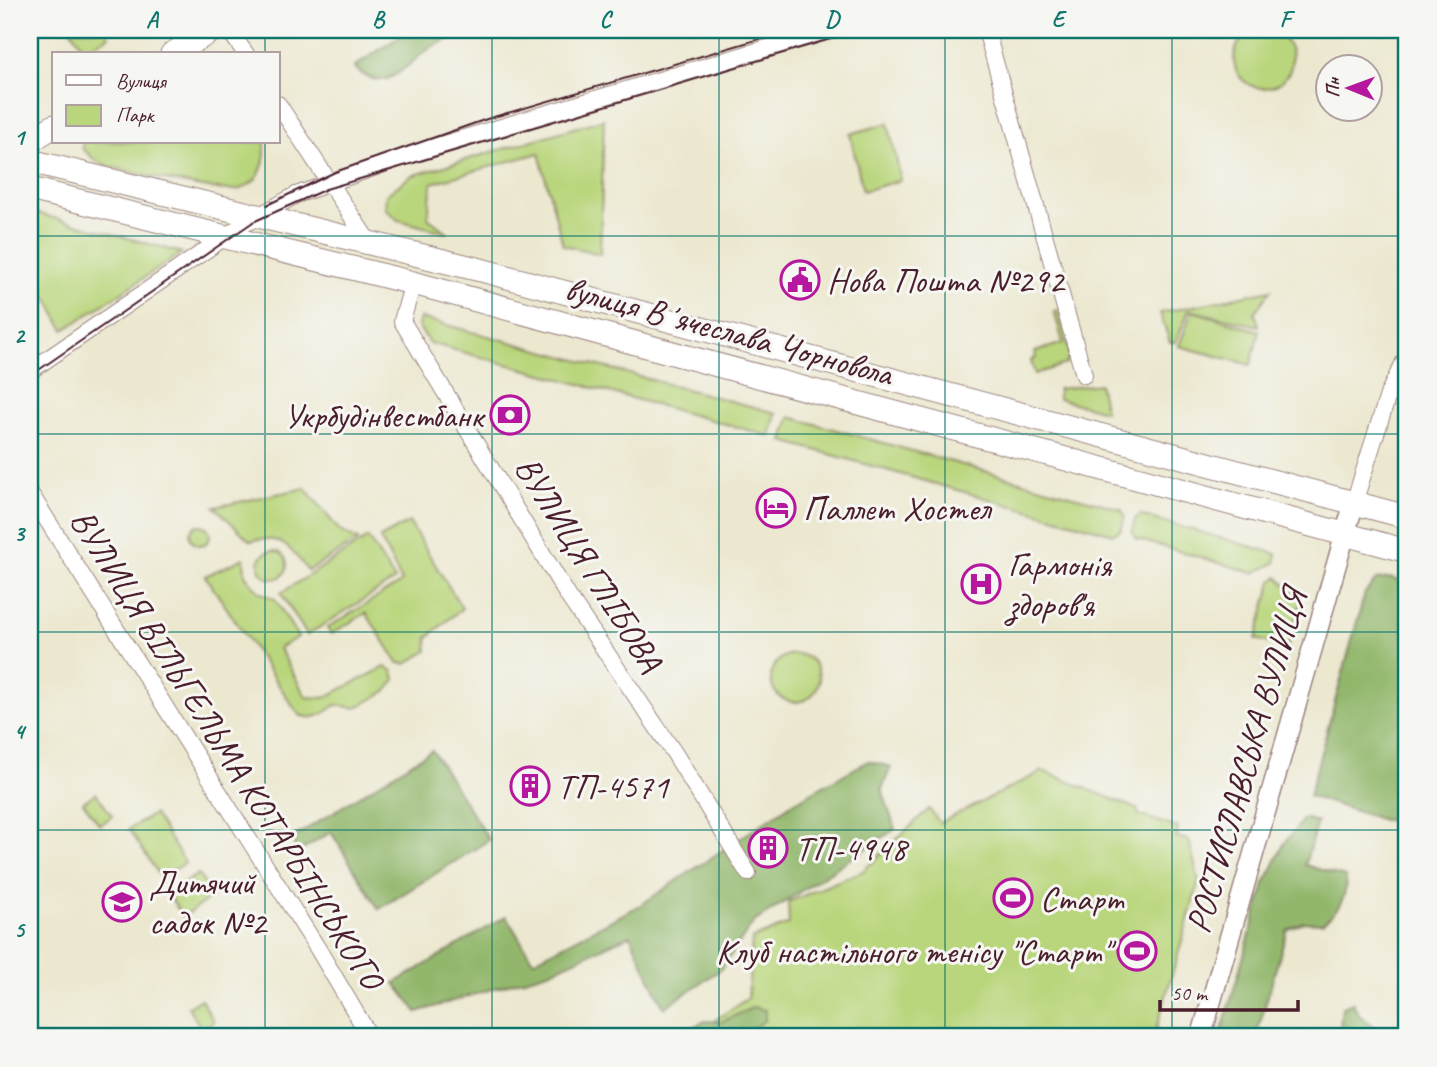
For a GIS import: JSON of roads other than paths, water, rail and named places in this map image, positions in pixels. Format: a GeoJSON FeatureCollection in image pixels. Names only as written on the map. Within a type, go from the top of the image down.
{"type":"FeatureCollection","features":[{"type":"Feature","properties":{"kind":"main road"},"geometry":{"type":"LineString","coordinates":[[175,52],[213,30]]}},
{"type":"Feature","properties":{"kind":"main road"},"geometry":{"type":"LineString","coordinates":[[30,141],[52,127]]}},
{"type":"Feature","properties":{"kind":"main road","name":"вулиця Вʼячеслава Чорновола"},"geometry":{"type":"LineString","coordinates":[[30,160],[369,241],[1407,517]]}},
{"type":"Feature","properties":{"kind":"main road","name":"вулиця Вʼячеслава Чорновола"},"geometry":{"type":"LineString","coordinates":[[30,189],[413,282],[1407,551]]}},
{"type":"Feature","properties":{"kind":"street"},"geometry":{"type":"LineString","coordinates":[[229,30],[245,52]]}},
{"type":"Feature","properties":{"kind":"street"},"geometry":{"type":"LineString","coordinates":[[30,371],[258,215],[328,181],[828,30]]}},
{"type":"Feature","properties":{"kind":"street"},"geometry":{"type":"LineString","coordinates":[[986,30],[1084,375]]}},
{"type":"Feature","properties":{"kind":"street"},"geometry":{"type":"LineString","coordinates":[[280,107],[369,241]]}},
{"type":"Feature","properties":{"kind":"street","name":"ВУЛИЦЯ ГЛІБОВА"},"geometry":{"type":"LineString","coordinates":[[413,282],[402,321],[568,596],[675,754],[748,873]]}},
{"type":"Feature","properties":{"kind":"street"},"geometry":{"type":"LineString","coordinates":[[1354,503],[1385,404],[1407,356]]}},
{"type":"Feature","properties":{"kind":"street","name":"ВУЛИЦЯ ВІЛЬГЕЛЬМА КОТАРБІНСЬКОГО"},"geometry":{"type":"LineString","coordinates":[[30,493],[318,948],[370,1037]]}},
{"type":"Feature","properties":{"kind":"street","name":"РОСТИСЛАВСЬКА ВУЛИЦЯ"},"geometry":{"type":"LineString","coordinates":[[1201,1037],[1354,503]]}},
{"type":"Feature","properties":{"kind":"tram line"},"geometry":{"type":"LineString","coordinates":[[267,205],[335,172],[487,119],[790,30]]}},
{"type":"Feature","properties":{"kind":"tram line"},"geometry":{"type":"LineString","coordinates":[[30,376],[253,222],[326,189],[861,30]]}},
{"type":"Feature","properties":{"kind":"place","name":"Нова Пошта №292"},"geometry":{"type":"Point","coordinates":[800,280]}},
{"type":"Feature","properties":{"kind":"place","name":"Укрбудінвестбанк"},"geometry":{"type":"Point","coordinates":[510,415]}},
{"type":"Feature","properties":{"kind":"place","name":"Паллет Хостел"},"geometry":{"type":"Point","coordinates":[776,508]}},
{"type":"Feature","properties":{"kind":"place","name":"Гармонія здоров'я"},"geometry":{"type":"Point","coordinates":[981,584]}},
{"type":"Feature","properties":{"kind":"place","name":"ТП-4571"},"geometry":{"type":"Point","coordinates":[530,786]}},
{"type":"Feature","properties":{"kind":"place","name":"ТП-4948"},"geometry":{"type":"Point","coordinates":[768,848]}},
{"type":"Feature","properties":{"kind":"place","name":"Старт"},"geometry":{"type":"Point","coordinates":[1013,898]}},
{"type":"Feature","properties":{"kind":"place","name":"Дитячий садок №2"},"geometry":{"type":"Point","coordinates":[122,902]}},
{"type":"Feature","properties":{"kind":"place","name":"Клуб настільного тенісу \"Старт\""},"geometry":{"type":"Point","coordinates":[1137,951]}}]}
